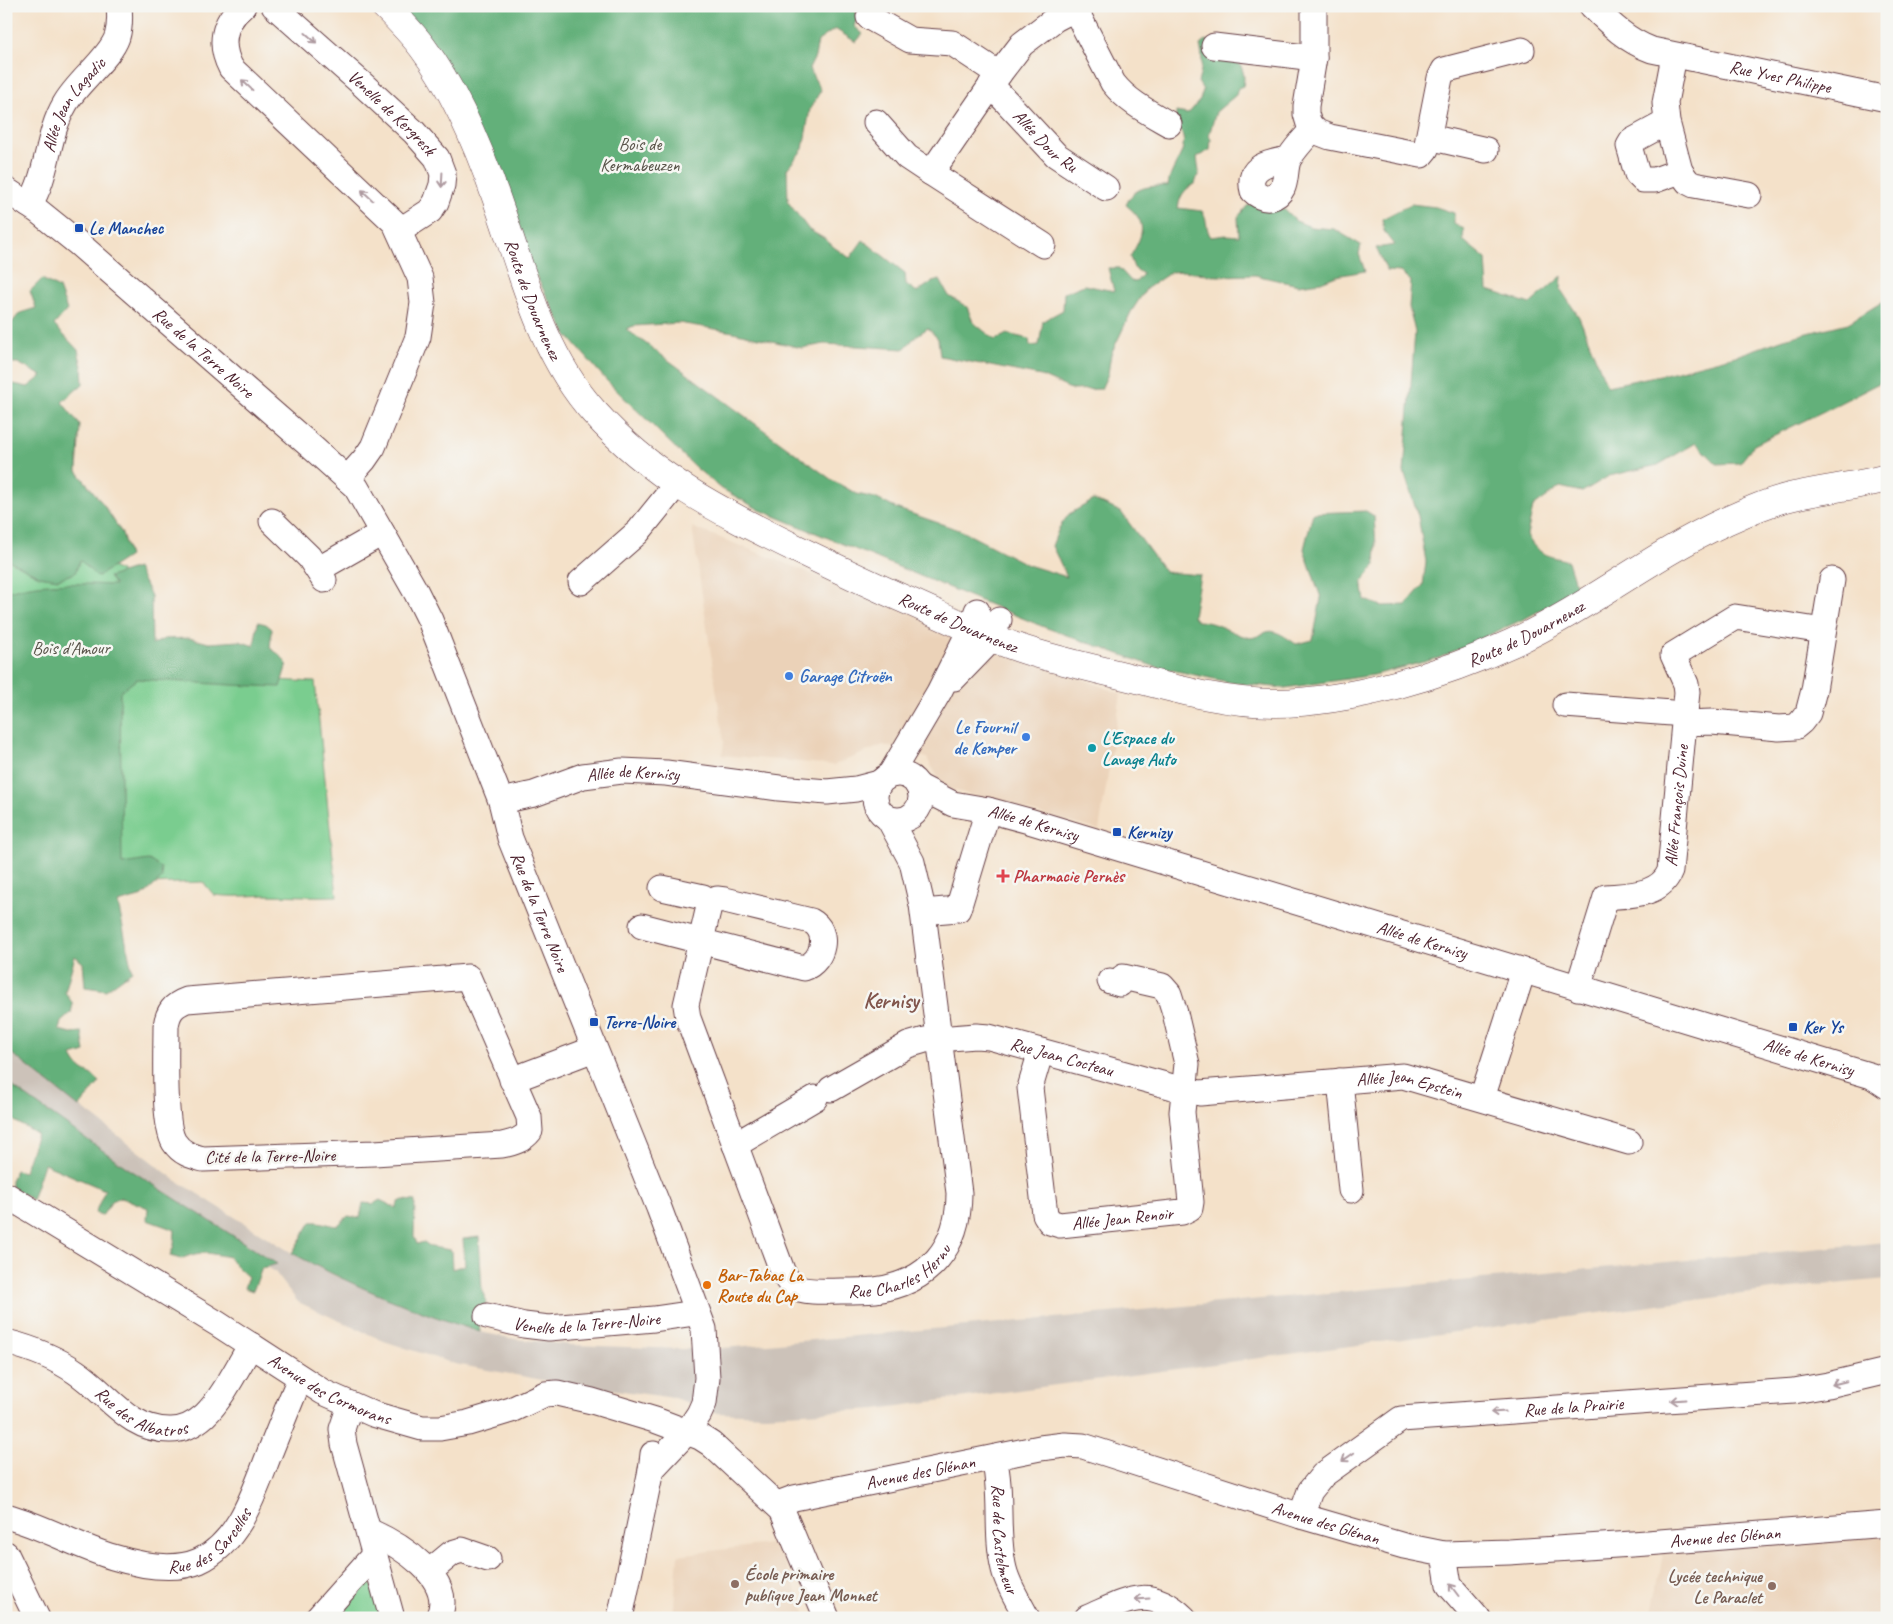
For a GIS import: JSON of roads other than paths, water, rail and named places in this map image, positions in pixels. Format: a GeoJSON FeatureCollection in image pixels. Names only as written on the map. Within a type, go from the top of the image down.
{"type":"FeatureCollection","features":[{"type":"Feature","properties":{"kind":"main road","name":"Route de Douarnenez"},"geometry":{"type":"LineString","coordinates":[[385,6],[423,48],[452,94],[496,197],[536,313],[562,366],[594,412],[626,445],[676,485],[704,503],[871,585],[939,614],[984,624],[1168,687]]}},
{"type":"Feature","properties":{"kind":"main road","name":"Route de Douarnenez"},"geometry":{"type":"LineString","coordinates":[[758,530],[863,566],[984,624],[1020,648],[1168,687],[1230,700],[1277,703],[1300,702],[1351,694],[1422,677],[1469,661],[1517,641],[1589,601],[1658,558],[1720,524],[1790,497],[1879,482]]}},
{"type":"Feature","properties":{"kind":"street","name":"Allée Jean Lagadic"},"geometry":{"type":"LineString","coordinates":[[28,204],[39,186],[51,134],[60,113],[72,92],[111,48],[116,39],[119,26],[119,6]]}},
{"type":"Feature","properties":{"kind":"street"},"geometry":{"type":"LineString","coordinates":[[243,6],[231,18],[224,37],[223,47],[231,68],[395,222],[420,278],[423,303],[420,330],[415,345],[372,446],[364,460],[347,478]]}},
{"type":"Feature","properties":{"kind":"street","name":"Venelle de Kergresk"},"geometry":{"type":"LineString","coordinates":[[274,6],[367,88],[414,132],[437,158],[443,174],[442,186],[436,202],[430,210],[399,231]]}},
{"type":"Feature","properties":{"kind":"street"},"geometry":{"type":"LineString","coordinates":[[1314,6],[1314,58],[1306,114],[1313,129],[1330,137],[1417,155],[1424,153],[1429,137],[1440,78],[1444,70],[1522,50]]}},
{"type":"Feature","properties":{"kind":"street","name":"Rue Yves Philippe"},"geometry":{"type":"LineString","coordinates":[[1592,6],[1618,32],[1638,45],[1674,56],[1887,99]]}},
{"type":"Feature","properties":{"kind":"street"},"geometry":{"type":"LineString","coordinates":[[931,173],[995,79],[1030,37],[1055,19],[1078,8],[1113,83],[1120,92],[1136,105],[1169,124]]}},
{"type":"Feature","properties":{"kind":"street","name":"Allée Dour Ru"},"geometry":{"type":"LineString","coordinates":[[869,17],[910,40],[952,43],[995,79],[1056,155],[1106,188]]}},
{"type":"Feature","properties":{"kind":"street"},"geometry":{"type":"LineString","coordinates":[[1214,46],[1314,58]]}},
{"type":"Feature","properties":{"kind":"street"},"geometry":{"type":"LineString","coordinates":[[1674,56],[1665,103],[1667,122],[1680,171],[1688,182],[1694,185],[1749,195]]}},
{"type":"Feature","properties":{"kind":"street"},"geometry":{"type":"LineString","coordinates":[[876,122],[907,156],[1043,245]]}},
{"type":"Feature","properties":{"kind":"street"},"geometry":{"type":"LineString","coordinates":[[1667,122],[1632,141],[1629,146],[1637,174],[1643,180],[1655,180],[1680,171]]}},
{"type":"Feature","properties":{"kind":"street"},"geometry":{"type":"LineString","coordinates":[[1288,159],[1313,129]]}},
{"type":"Feature","properties":{"kind":"street"},"geometry":{"type":"LineString","coordinates":[[1429,137],[1486,150]]}},
{"type":"Feature","properties":{"kind":"street","name":"Rue de la Terre Noire"},"geometry":{"type":"LineString","coordinates":[[6,190],[28,204],[72,238],[129,286],[347,478],[362,495],[416,592],[430,620],[501,802],[510,838],[659,1208],[689,1304],[704,1328],[698,1347],[698,1394],[683,1407],[678,1429]]}},
{"type":"Feature","properties":{"kind":"street"},"geometry":{"type":"LineString","coordinates":[[581,582],[638,532],[676,485]]}},
{"type":"Feature","properties":{"kind":"street"},"geometry":{"type":"LineString","coordinates":[[272,521],[309,557],[321,574],[382,533]]}},
{"type":"Feature","properties":{"kind":"street","name":"Allée François Duine"},"geometry":{"type":"LineString","coordinates":[[1565,705],[1712,722],[1779,728],[1794,727],[1808,713],[1832,580]]}},
{"type":"Feature","properties":{"kind":"street"},"geometry":{"type":"LineString","coordinates":[[939,614],[962,663]]}},
{"type":"Feature","properties":{"kind":"street","name":"Allée François Duine"},"geometry":{"type":"LineString","coordinates":[[1578,988],[1606,897],[1657,889],[1667,879],[1672,855],[1685,718],[1686,684],[1672,655],[1735,617],[1823,631]]}},
{"type":"Feature","properties":{"kind":"street"},"geometry":{"type":"LineString","coordinates":[[899,780],[921,798],[899,814],[874,799],[899,780],[901,754],[939,692],[962,663],[984,624]]}},
{"type":"Feature","properties":{"kind":"street"},"geometry":{"type":"LineString","coordinates":[[962,663],[998,651],[1020,648]]}},
{"type":"Feature","properties":{"kind":"street","name":"Allée de Kernisy"},"geometry":{"type":"LineString","coordinates":[[501,802],[534,794],[584,776],[622,771],[666,773],[779,788],[827,792],[856,789],[899,780],[953,804],[988,810],[1022,819],[1184,867],[1860,1072],[1872,1076],[1887,1086]]}},
{"type":"Feature","properties":{"kind":"street","name":"Allée de Kernisy"},"geometry":{"type":"LineString","coordinates":[[827,792],[899,814],[953,804]]}},
{"type":"Feature","properties":{"kind":"street"},"geometry":{"type":"LineString","coordinates":[[934,911],[958,909],[988,810]]}},
{"type":"Feature","properties":{"kind":"street","name":"Rue Charles Hernu"},"geometry":{"type":"LineString","coordinates":[[710,902],[686,1012],[782,1273],[794,1287],[802,1290],[874,1290],[912,1279],[931,1266],[943,1253],[954,1229],[959,1208],[957,1176],[922,905],[899,814]]}},
{"type":"Feature","properties":{"kind":"street"},"geometry":{"type":"LineString","coordinates":[[642,926],[804,968],[809,966],[819,956],[823,945],[822,930],[811,921],[724,900],[717,899],[710,902],[704,896],[662,888]]}},
{"type":"Feature","properties":{"kind":"street"},"geometry":{"type":"LineString","coordinates":[[1482,1098],[1523,970]]}},
{"type":"Feature","properties":{"kind":"street","name":"Cité de la Terre-Noire"},"geometry":{"type":"LineString","coordinates":[[468,977],[512,1080],[529,1117],[530,1126],[527,1135],[514,1142],[502,1145],[374,1153],[203,1160],[190,1156],[181,1150],[174,1142],[170,1132],[167,1105],[167,1020],[178,1003],[187,1000],[468,977]]}},
{"type":"Feature","properties":{"kind":"street"},"geometry":{"type":"LineString","coordinates":[[1110,980],[1120,984],[1123,977],[1162,986],[1166,990],[1184,1048],[1187,1070],[1184,1090]]}},
{"type":"Feature","properties":{"kind":"street","name":"Rue Jean Cocteau"},"geometry":{"type":"LineString","coordinates":[[939,1039],[964,1036],[989,1037],[1184,1090]]}},
{"type":"Feature","properties":{"kind":"street"},"geometry":{"type":"LineString","coordinates":[[735,1145],[898,1049],[915,1043],[939,1039]]}},
{"type":"Feature","properties":{"kind":"street"},"geometry":{"type":"LineString","coordinates":[[512,1080],[594,1049]]}},
{"type":"Feature","properties":{"kind":"street","name":"Allée Jean Renoir"},"geometry":{"type":"LineString","coordinates":[[1040,1051],[1032,1079],[1031,1097],[1045,1214],[1050,1222],[1054,1224],[1182,1212],[1190,1208],[1182,1112],[1184,1090]]}},
{"type":"Feature","properties":{"kind":"street","name":"Allée Jean Epstein"},"geometry":{"type":"LineString","coordinates":[[1184,1090],[1200,1093],[1216,1092],[1403,1076],[1629,1142]]}},
{"type":"Feature","properties":{"kind":"street"},"geometry":{"type":"LineString","coordinates":[[1340,1081],[1351,1190]]}},
{"type":"Feature","properties":{"kind":"street","name":"Avenue des Cormorans"},"geometry":{"type":"LineString","coordinates":[[6,1195],[251,1345],[300,1378],[350,1405],[409,1425],[430,1429],[468,1424],[511,1410],[546,1394],[557,1393],[592,1401],[678,1429],[711,1444],[778,1504],[793,1532],[828,1618]]}},
{"type":"Feature","properties":{"kind":"street","name":"Venelle de la Terre-Noire"},"geometry":{"type":"LineString","coordinates":[[487,1316],[524,1325],[549,1328],[654,1319],[689,1304]]}},
{"type":"Feature","properties":{"kind":"street","name":"Rue des Albatros"},"geometry":{"type":"LineString","coordinates":[[6,1342],[37,1352],[69,1368],[86,1379],[125,1415],[145,1426],[164,1430],[185,1428],[206,1414],[218,1399],[251,1345]]}},
{"type":"Feature","properties":{"kind":"street","name":"Rue de la Prairie"},"geometry":{"type":"LineString","coordinates":[[1302,1516],[1310,1490],[1323,1475],[1401,1419],[1794,1391],[1887,1371]]}},
{"type":"Feature","properties":{"kind":"street","name":"Rue des Sarcelles"},"geometry":{"type":"LineString","coordinates":[[6,1516],[32,1524],[127,1561],[169,1566],[197,1562],[215,1551],[228,1537],[252,1497],[300,1378]]}},
{"type":"Feature","properties":{"kind":"street"},"geometry":{"type":"LineString","coordinates":[[350,1405],[342,1436],[392,1618]]}},
{"type":"Feature","properties":{"kind":"street"},"geometry":{"type":"LineString","coordinates":[[620,1618],[653,1453],[678,1429]]}},
{"type":"Feature","properties":{"kind":"street","name":"Avenue des Glénan"},"geometry":{"type":"LineString","coordinates":[[778,1504],[794,1498],[1053,1446],[1074,1444],[1302,1516],[1404,1546],[1444,1554],[1509,1552],[1647,1543],[1887,1524]]}},
{"type":"Feature","properties":{"kind":"street","name":"Rue de Castelmeur"},"geometry":{"type":"LineString","coordinates":[[994,1458],[998,1478],[1000,1543],[1006,1578],[1027,1618]]}},
{"type":"Feature","properties":{"kind":"street"},"geometry":{"type":"LineString","coordinates":[[372,1542],[393,1542],[429,1572],[443,1600],[438,1618]]}},
{"type":"Feature","properties":{"kind":"street"},"geometry":{"type":"LineString","coordinates":[[318,1618],[372,1542]]}},
{"type":"Feature","properties":{"kind":"street"},"geometry":{"type":"LineString","coordinates":[[429,1572],[452,1553],[462,1550],[488,1559]]}},
{"type":"Feature","properties":{"kind":"street"},"geometry":{"type":"LineString","coordinates":[[6,1554],[37,1618]]}},
{"type":"Feature","properties":{"kind":"street"},"geometry":{"type":"LineString","coordinates":[[1444,1554],[1449,1584],[1478,1618]]}},
{"type":"Feature","properties":{"kind":"street"},"geometry":{"type":"LineString","coordinates":[[1087,1618],[1125,1601],[1150,1598],[1166,1604],[1184,1618]]}},
{"type":"Feature","properties":{"kind":"place","name":"Le Manchec"},"geometry":{"type":"Point","coordinates":[79,228]}},
{"type":"Feature","properties":{"kind":"place","name":"Garage Citroën"},"geometry":{"type":"Point","coordinates":[789,676]}},
{"type":"Feature","properties":{"kind":"place","name":"Le Fournil de Kemper"},"geometry":{"type":"Point","coordinates":[1026,737]}},
{"type":"Feature","properties":{"kind":"place","name":"L'Espace du Lavage Auto"},"geometry":{"type":"Point","coordinates":[1092,748]}},
{"type":"Feature","properties":{"kind":"place","name":"Kernizy"},"geometry":{"type":"Point","coordinates":[1117,832]}},
{"type":"Feature","properties":{"kind":"place","name":"Pharmacie Pernès"},"geometry":{"type":"Point","coordinates":[1003,876]}},
{"type":"Feature","properties":{"kind":"place","name":"Terre-Noire"},"geometry":{"type":"Point","coordinates":[594,1022]}},
{"type":"Feature","properties":{"kind":"place","name":"Ker Ys"},"geometry":{"type":"Point","coordinates":[1793,1027]}},
{"type":"Feature","properties":{"kind":"place","name":"Bar-Tabac La Route du Cap"},"geometry":{"type":"Point","coordinates":[707,1285]}},
{"type":"Feature","properties":{"kind":"place","name":"École primaire publique Jean Monnet"},"geometry":{"type":"Point","coordinates":[735,1584]}},
{"type":"Feature","properties":{"kind":"place","name":"Lycée technique Le Paraclet"},"geometry":{"type":"Point","coordinates":[1772,1586]}},
{"type":"Feature","properties":{"kind":"district","name":"Kernisy"},"geometry":{"type":"Point","coordinates":[891,1001]}},
{"type":"Feature","properties":{"kind":"park label","name":"Bois de Kermabeuzen"},"geometry":{"type":"Point","coordinates":[640,154]}},
{"type":"Feature","properties":{"kind":"park label","name":"Bois d'Amour"},"geometry":{"type":"Point","coordinates":[71,648]}}]}
